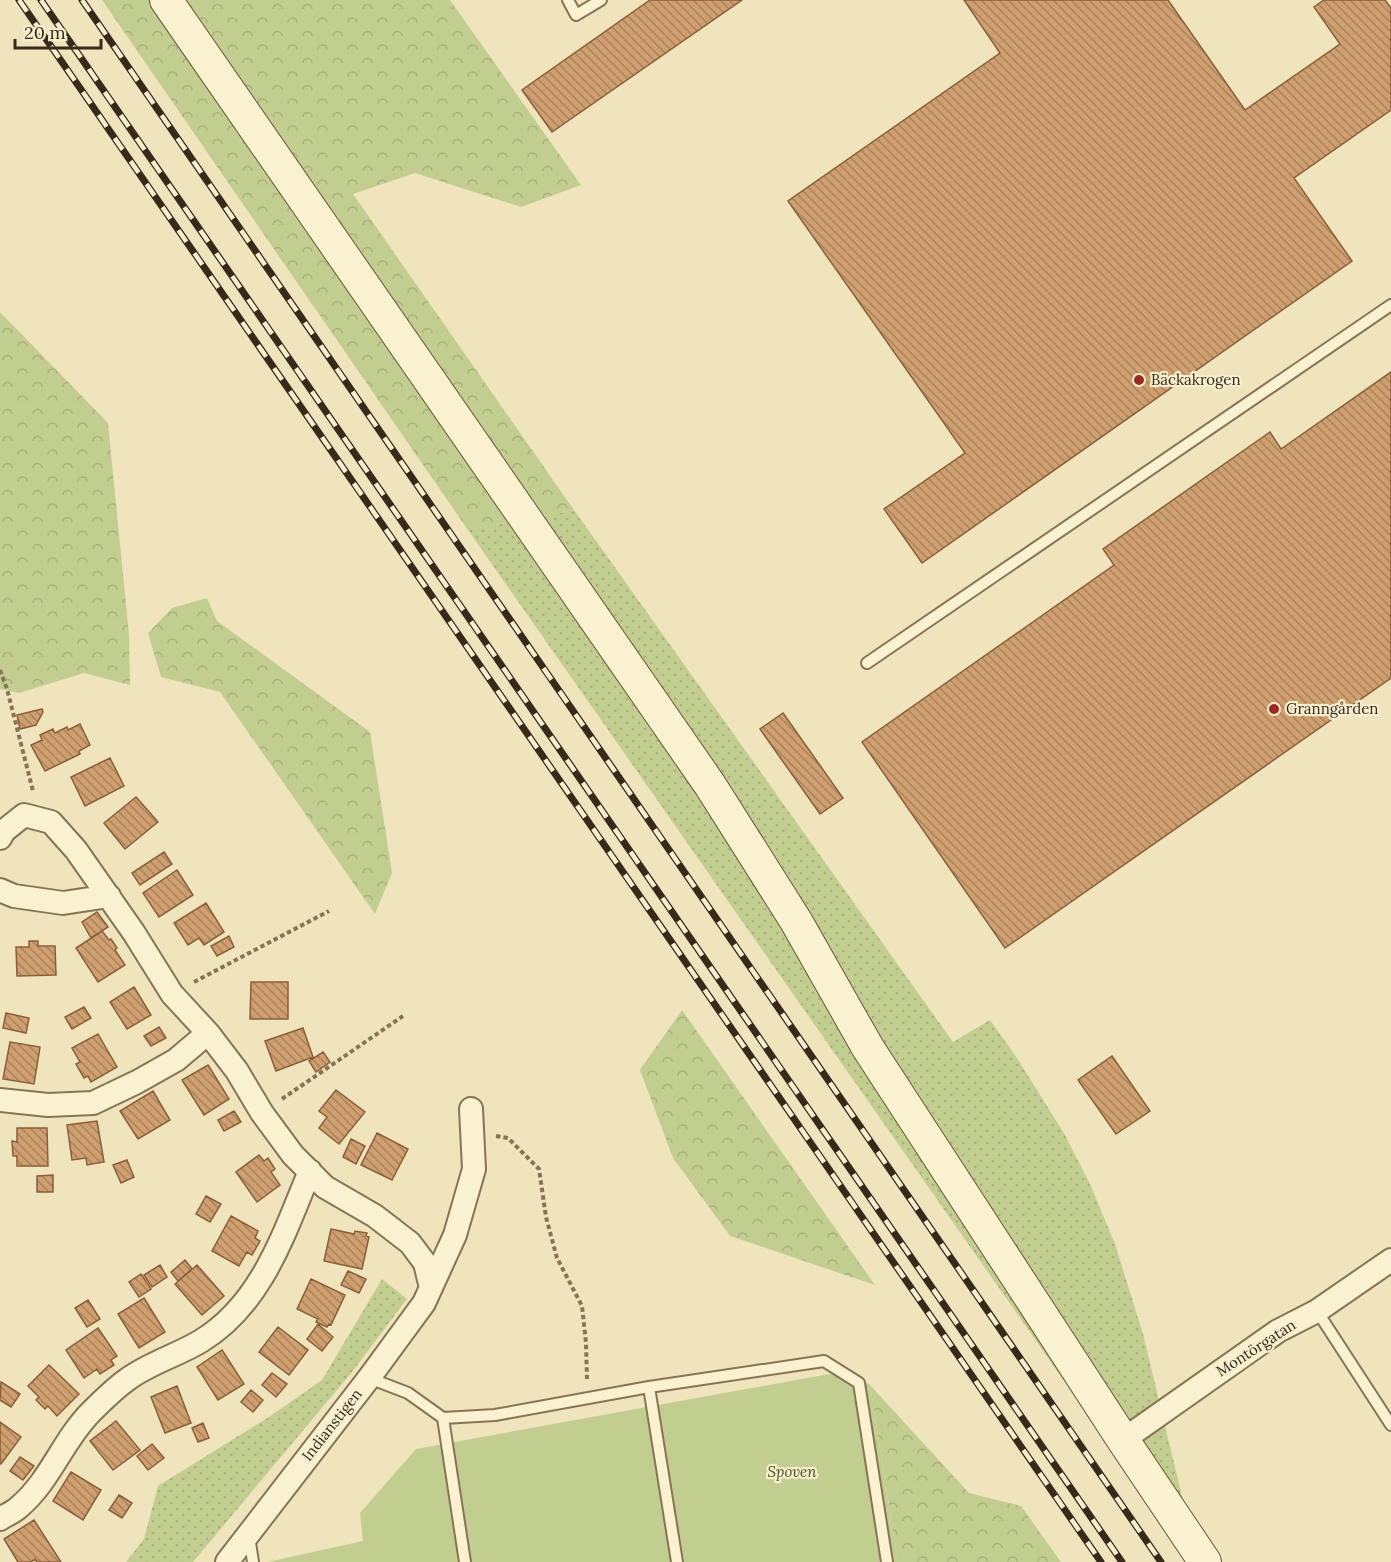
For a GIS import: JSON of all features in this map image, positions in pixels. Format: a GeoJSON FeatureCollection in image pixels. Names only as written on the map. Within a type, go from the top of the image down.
{"type":"FeatureCollection","features":[{"type":"Feature","properties":{"kind":"main road"},"geometry":{"type":"LineString","coordinates":[[166,0],[710,785],[796,921],[868,1048],[1205,1562]]}},
{"type":"Feature","properties":{"kind":"street"},"geometry":{"type":"LineString","coordinates":[[0,838],[4,831],[24,815],[51,822],[76,850],[109,896],[172,994],[208,1033],[237,1071],[262,1113],[293,1155],[325,1187],[375,1216],[410,1243],[425,1263],[431,1288]]}},
{"type":"Feature","properties":{"kind":"street"},"geometry":{"type":"LineString","coordinates":[[0,890],[14,896],[63,903],[109,896]]}},
{"type":"Feature","properties":{"kind":"street"},"geometry":{"type":"LineString","coordinates":[[0,1100],[48,1105],[93,1103],[176,1060],[208,1033]]}},
{"type":"Feature","properties":{"kind":"street"},"geometry":{"type":"LineString","coordinates":[[369,1378],[424,1303],[455,1235],[474,1169],[471,1109]]}},
{"type":"Feature","properties":{"kind":"street"},"geometry":{"type":"LineString","coordinates":[[0,1519],[20,1507],[46,1476],[64,1445],[90,1413],[129,1378],[202,1340],[231,1318],[252,1294],[272,1260],[310,1171]]}},
{"type":"Feature","properties":{"kind":"street","name":"Montörgatan"},"geometry":{"type":"LineString","coordinates":[[1123,1440],[1278,1331],[1317,1311],[1391,1260]]}},
{"type":"Feature","properties":{"kind":"street","name":"Indianstigen"},"geometry":{"type":"LineString","coordinates":[[226,1562],[369,1378]]}},
{"type":"Feature","properties":{"kind":"lane"},"geometry":{"type":"LineString","coordinates":[[568,0],[576,15],[601,0]]}},
{"type":"Feature","properties":{"kind":"lane"},"geometry":{"type":"LineString","coordinates":[[867,663],[1391,305]]}},
{"type":"Feature","properties":{"kind":"lane"},"geometry":{"type":"LineString","coordinates":[[1317,1311],[1391,1425]]}},
{"type":"Feature","properties":{"kind":"lane"},"geometry":{"type":"LineString","coordinates":[[465,1562],[443,1418],[495,1415],[649,1387],[824,1361],[859,1383],[887,1562]]}},
{"type":"Feature","properties":{"kind":"lane","name":"Indianstigen"},"geometry":{"type":"LineString","coordinates":[[369,1378],[408,1393],[443,1418]]}},
{"type":"Feature","properties":{"kind":"lane"},"geometry":{"type":"LineString","coordinates":[[649,1387],[677,1562]]}},
{"type":"Feature","properties":{"kind":"lane"},"geometry":{"type":"LineString","coordinates":[[249,1534],[253,1562]]}},
{"type":"Feature","properties":{"kind":"path"},"geometry":{"type":"LineString","coordinates":[[0,670],[41,820]]}},
{"type":"Feature","properties":{"kind":"path"},"geometry":{"type":"LineString","coordinates":[[172,994],[329,911]]}},
{"type":"Feature","properties":{"kind":"path"},"geometry":{"type":"LineString","coordinates":[[262,1113],[404,1016]]}},
{"type":"Feature","properties":{"kind":"path"},"geometry":{"type":"LineString","coordinates":[[472,1132],[508,1138],[539,1169],[546,1217],[557,1258],[582,1306],[586,1343],[587,1398]]}},
{"type":"Feature","properties":{"kind":"green space"},"geometry":{"type":"Polygon","coordinates":[[[102,0],[450,0],[581,185],[521,207],[415,173],[353,194],[574,510],[468,530],[102,0]]]}},
{"type":"Feature","properties":{"kind":"green space"},"geometry":{"type":"Polygon","coordinates":[[[0,312],[108,423],[129,635],[130,685],[84,673],[19,693],[0,689],[0,312]]]}},
{"type":"Feature","properties":{"kind":"green space"},"geometry":{"type":"Polygon","coordinates":[[[574,510],[953,1042],[990,1020],[1015,1055],[1065,1135],[1090,1184],[1115,1244],[1143,1334],[1186,1513],[1191,1562],[468,530],[574,510]]]}},
{"type":"Feature","properties":{"kind":"green space"},"geometry":{"type":"Polygon","coordinates":[[[207,598],[217,621],[370,732],[392,873],[375,914],[220,692],[161,677],[148,633],[172,608],[207,598]]]}},
{"type":"Feature","properties":{"kind":"green space"},"geometry":{"type":"Polygon","coordinates":[[[682,1010],[875,1285],[730,1236],[673,1158],[640,1070],[682,1010]]]}},
{"type":"Feature","properties":{"kind":"green space"},"geometry":{"type":"Polygon","coordinates":[[[382,1279],[407,1299],[352,1372],[193,1562],[126,1562],[144,1539],[158,1486],[269,1417],[322,1380],[382,1279]]]}},
{"type":"Feature","properties":{"kind":"green space","name":"Spoven"},"geometry":{"type":"Polygon","coordinates":[[[846,1371],[870,1385],[898,1562],[268,1562],[363,1541],[360,1513],[416,1449],[846,1371]]]}},
{"type":"Feature","properties":{"kind":"green space"},"geometry":{"type":"Polygon","coordinates":[[[870,1385],[969,1493],[1021,1506],[1061,1562],[898,1562],[870,1385]]]}},
{"type":"Feature","properties":{"kind":"building"},"geometry":{"type":"Polygon","coordinates":[[[650,0],[742,0],[552,132],[522,90],[650,0]]]}},
{"type":"Feature","properties":{"kind":"building"},"geometry":{"type":"Polygon","coordinates":[[[964,0],[1168,0],[1245,110],[1340,44],[1314,7],[1324,0],[1385,0],[1391,8],[1391,110],[1294,178],[1352,261],[922,563],[884,509],[965,453],[788,201],[1000,53],[964,0]]]}},
{"type":"Feature","properties":{"kind":"building"},"geometry":{"type":"Polygon","coordinates":[[[1391,372],[1391,678],[1005,948],[862,742],[1114,565],[1103,549],[1270,432],[1281,449],[1391,372]]]}},
{"type":"Feature","properties":{"kind":"building"},"geometry":{"type":"Polygon","coordinates":[[[42,709],[43,712],[36,725],[20,729],[17,715],[42,709]]]}},
{"type":"Feature","properties":{"kind":"building"},"geometry":{"type":"Polygon","coordinates":[[[783,713],[843,798],[820,814],[760,729],[783,713]]]}},
{"type":"Feature","properties":{"kind":"building"},"geometry":{"type":"Polygon","coordinates":[[[80,724],[90,745],[79,751],[80,754],[45,771],[31,745],[42,740],[40,735],[53,729],[55,733],[80,724]]]}},
{"type":"Feature","properties":{"kind":"building"},"geometry":{"type":"Polygon","coordinates":[[[110,758],[124,786],[85,806],[71,777],[110,758]]]}},
{"type":"Feature","properties":{"kind":"building"},"geometry":{"type":"Polygon","coordinates":[[[136,797],[158,822],[125,849],[104,823],[136,797]]]}},
{"type":"Feature","properties":{"kind":"building"},"geometry":{"type":"Polygon","coordinates":[[[164,852],[172,864],[140,885],[132,873],[164,852]]]}},
{"type":"Feature","properties":{"kind":"building"},"geometry":{"type":"Polygon","coordinates":[[[177,870],[193,895],[159,917],[143,893],[177,870]]]}},
{"type":"Feature","properties":{"kind":"building"},"geometry":{"type":"Polygon","coordinates":[[[206,903],[224,932],[204,945],[199,938],[188,945],[174,923],[206,903]]]}},
{"type":"Feature","properties":{"kind":"building"},"geometry":{"type":"Polygon","coordinates":[[[97,912],[108,927],[91,938],[82,922],[97,912]]]}},
{"type":"Feature","properties":{"kind":"building"},"geometry":{"type":"Polygon","coordinates":[[[102,931],[109,940],[111,939],[125,965],[98,982],[76,948],[102,931]]]}},
{"type":"Feature","properties":{"kind":"building"},"geometry":{"type":"Polygon","coordinates":[[[229,936],[234,947],[217,956],[211,946],[229,936]]]}},
{"type":"Feature","properties":{"kind":"building"},"geometry":{"type":"Polygon","coordinates":[[[29,941],[38,941],[38,946],[55,946],[56,975],[17,976],[16,947],[29,947],[29,941]]]}},
{"type":"Feature","properties":{"kind":"building"},"geometry":{"type":"Polygon","coordinates":[[[251,982],[288,982],[288,1019],[250,1019],[251,982]]]}},
{"type":"Feature","properties":{"kind":"building"},"geometry":{"type":"Polygon","coordinates":[[[134,987],[151,1015],[127,1029],[110,1002],[134,987]]]}},
{"type":"Feature","properties":{"kind":"building"},"geometry":{"type":"Polygon","coordinates":[[[84,1007],[91,1018],[72,1029],[65,1017],[84,1007]]]}},
{"type":"Feature","properties":{"kind":"building"},"geometry":{"type":"Polygon","coordinates":[[[6,1013],[29,1018],[26,1033],[3,1028],[6,1013]]]}},
{"type":"Feature","properties":{"kind":"building"},"geometry":{"type":"Polygon","coordinates":[[[159,1027],[166,1038],[151,1046],[144,1036],[159,1027]]]}},
{"type":"Feature","properties":{"kind":"building"},"geometry":{"type":"Polygon","coordinates":[[[303,1028],[313,1057],[276,1071],[265,1041],[303,1028]]]}},
{"type":"Feature","properties":{"kind":"building"},"geometry":{"type":"Polygon","coordinates":[[[98,1034],[117,1067],[91,1082],[88,1076],[84,1078],[76,1064],[80,1062],[72,1048],[98,1034]]]}},
{"type":"Feature","properties":{"kind":"building"},"geometry":{"type":"Polygon","coordinates":[[[10,1042],[40,1047],[34,1084],[3,1079],[10,1042]]]}},
{"type":"Feature","properties":{"kind":"building"},"geometry":{"type":"Polygon","coordinates":[[[323,1052],[330,1062],[316,1072],[309,1061],[323,1052]]]}},
{"type":"Feature","properties":{"kind":"building"},"geometry":{"type":"Polygon","coordinates":[[[1112,1056],[1150,1111],[1116,1134],[1078,1080],[1112,1056]]]}},
{"type":"Feature","properties":{"kind":"building"},"geometry":{"type":"Polygon","coordinates":[[[208,1065],[229,1099],[204,1115],[182,1080],[208,1065]]]}},
{"type":"Feature","properties":{"kind":"building"},"geometry":{"type":"Polygon","coordinates":[[[336,1090],[365,1112],[339,1144],[319,1128],[327,1117],[319,1111],[336,1090]]]}},
{"type":"Feature","properties":{"kind":"building"},"geometry":{"type":"Polygon","coordinates":[[[153,1091],[170,1120],[138,1139],[120,1111],[153,1091]]]}},
{"type":"Feature","properties":{"kind":"building"},"geometry":{"type":"Polygon","coordinates":[[[234,1111],[241,1122],[224,1131],[218,1120],[234,1111]]]}},
{"type":"Feature","properties":{"kind":"building"},"geometry":{"type":"Polygon","coordinates":[[[97,1121],[104,1162],[87,1165],[86,1158],[72,1160],[67,1125],[97,1121]]]}},
{"type":"Feature","properties":{"kind":"building"},"geometry":{"type":"Polygon","coordinates":[[[17,1128],[47,1128],[48,1166],[17,1166],[17,1156],[13,1156],[12,1141],[17,1142],[17,1128]]]}},
{"type":"Feature","properties":{"kind":"building"},"geometry":{"type":"Polygon","coordinates":[[[377,1133],[408,1149],[392,1180],[361,1165],[377,1133]]]}},
{"type":"Feature","properties":{"kind":"building"},"geometry":{"type":"Polygon","coordinates":[[[351,1139],[365,1146],[356,1164],[343,1157],[351,1139]]]}},
{"type":"Feature","properties":{"kind":"building"},"geometry":{"type":"Polygon","coordinates":[[[259,1155],[264,1161],[268,1158],[275,1169],[271,1172],[280,1185],[257,1202],[236,1172],[259,1155]]]}},
{"type":"Feature","properties":{"kind":"building"},"geometry":{"type":"Polygon","coordinates":[[[127,1160],[134,1177],[121,1183],[113,1165],[127,1160]]]}},
{"type":"Feature","properties":{"kind":"building"},"geometry":{"type":"Polygon","coordinates":[[[53,1175],[53,1192],[37,1192],[37,1176],[53,1175]]]}},
{"type":"Feature","properties":{"kind":"building"},"geometry":{"type":"Polygon","coordinates":[[[206,1196],[221,1204],[210,1222],[196,1214],[206,1196]]]}},
{"type":"Feature","properties":{"kind":"building"},"geometry":{"type":"Polygon","coordinates":[[[231,1216],[258,1231],[255,1238],[260,1241],[252,1255],[247,1252],[239,1266],[212,1251],[231,1216]]]}},
{"type":"Feature","properties":{"kind":"building"},"geometry":{"type":"Polygon","coordinates":[[[331,1229],[354,1234],[355,1231],[367,1233],[366,1236],[369,1237],[362,1269],[324,1261],[331,1229]]]}},
{"type":"Feature","properties":{"kind":"building"},"geometry":{"type":"Polygon","coordinates":[[[185,1260],[192,1269],[178,1281],[171,1272],[185,1260]]]}},
{"type":"Feature","properties":{"kind":"building"},"geometry":{"type":"Polygon","coordinates":[[[160,1265],[167,1277],[152,1287],[144,1275],[160,1265]]]}},
{"type":"Feature","properties":{"kind":"building"},"geometry":{"type":"Polygon","coordinates":[[[197,1265],[224,1296],[202,1315],[175,1284],[197,1265]]]}},
{"type":"Feature","properties":{"kind":"building"},"geometry":{"type":"Polygon","coordinates":[[[348,1271],[366,1279],[359,1293],[341,1285],[348,1271]]]}},
{"type":"Feature","properties":{"kind":"building"},"geometry":{"type":"Polygon","coordinates":[[[141,1274],[151,1289],[139,1297],[129,1282],[141,1274]]]}},
{"type":"Feature","properties":{"kind":"building"},"geometry":{"type":"Polygon","coordinates":[[[311,1279],[345,1295],[331,1325],[327,1327],[316,1322],[318,1319],[297,1309],[311,1279]]]}},
{"type":"Feature","properties":{"kind":"building"},"geometry":{"type":"Polygon","coordinates":[[[144,1298],[165,1332],[139,1348],[118,1314],[144,1298]]]}},
{"type":"Feature","properties":{"kind":"building"},"geometry":{"type":"Polygon","coordinates":[[[88,1300],[100,1319],[87,1327],[75,1308],[88,1300]]]}},
{"type":"Feature","properties":{"kind":"building"},"geometry":{"type":"Polygon","coordinates":[[[318,1324],[333,1337],[322,1351],[307,1339],[318,1324]]]}},
{"type":"Feature","properties":{"kind":"building"},"geometry":{"type":"Polygon","coordinates":[[[278,1327],[308,1350],[289,1375],[259,1352],[278,1327]]]}},
{"type":"Feature","properties":{"kind":"building"},"geometry":{"type":"Polygon","coordinates":[[[98,1328],[117,1356],[111,1360],[114,1365],[100,1374],[97,1369],[84,1378],[66,1350],[98,1328]]]}},
{"type":"Feature","properties":{"kind":"building"},"geometry":{"type":"Polygon","coordinates":[[[222,1350],[244,1384],[218,1400],[197,1367],[222,1350]]]}},
{"type":"Feature","properties":{"kind":"building"},"geometry":{"type":"Polygon","coordinates":[[[49,1365],[79,1394],[57,1416],[48,1406],[45,1409],[36,1400],[39,1397],[28,1386],[49,1365]]]}},
{"type":"Feature","properties":{"kind":"building"},"geometry":{"type":"Polygon","coordinates":[[[272,1373],[287,1384],[276,1397],[262,1385],[272,1373]]]}},
{"type":"Feature","properties":{"kind":"building"},"geometry":{"type":"Polygon","coordinates":[[[1,1382],[20,1394],[11,1407],[0,1400],[1,1382]]]}},
{"type":"Feature","properties":{"kind":"building"},"geometry":{"type":"Polygon","coordinates":[[[177,1386],[191,1423],[165,1433],[151,1397],[177,1386]]]}},
{"type":"Feature","properties":{"kind":"building"},"geometry":{"type":"Polygon","coordinates":[[[251,1390],[263,1400],[253,1412],[241,1402],[251,1390]]]}},
{"type":"Feature","properties":{"kind":"building"},"geometry":{"type":"Polygon","coordinates":[[[116,1421],[140,1450],[113,1470],[90,1441],[116,1421]]]}},
{"type":"Feature","properties":{"kind":"building"},"geometry":{"type":"Polygon","coordinates":[[[0,1422],[21,1437],[1,1464],[0,1463],[0,1422]]]}},
{"type":"Feature","properties":{"kind":"building"},"geometry":{"type":"Polygon","coordinates":[[[203,1423],[209,1438],[198,1442],[192,1428],[203,1423]]]}},
{"type":"Feature","properties":{"kind":"building"},"geometry":{"type":"Polygon","coordinates":[[[152,1444],[164,1458],[148,1470],[137,1456],[152,1444]]]}},
{"type":"Feature","properties":{"kind":"building"},"geometry":{"type":"Polygon","coordinates":[[[20,1457],[34,1466],[23,1480],[10,1471],[20,1457]]]}},
{"type":"Feature","properties":{"kind":"building"},"geometry":{"type":"Polygon","coordinates":[[[71,1472],[101,1490],[83,1520],[53,1501],[71,1472]]]}},
{"type":"Feature","properties":{"kind":"building"},"geometry":{"type":"Polygon","coordinates":[[[119,1495],[132,1503],[122,1518],[109,1510],[119,1495]]]}},
{"type":"Feature","properties":{"kind":"building"},"geometry":{"type":"Polygon","coordinates":[[[34,1520],[61,1562],[37,1562],[35,1559],[31,1562],[18,1562],[4,1539],[34,1520]]]}},
{"type":"Feature","properties":{"kind":"railway"},"geometry":{"type":"LineString","coordinates":[[19,0],[1101,1562]]}},
{"type":"Feature","properties":{"kind":"railway"},"geometry":{"type":"LineString","coordinates":[[41,0],[1122,1562]]}},
{"type":"Feature","properties":{"kind":"railway"},"geometry":{"type":"LineString","coordinates":[[82,0],[1161,1562]]}},
{"type":"Feature","properties":{"kind":"place","name":"Bäckakrogen"},"geometry":{"type":"Point","coordinates":[1139,380]}},
{"type":"Feature","properties":{"kind":"place","name":"Granngården"},"geometry":{"type":"Point","coordinates":[1274,709]}}]}
